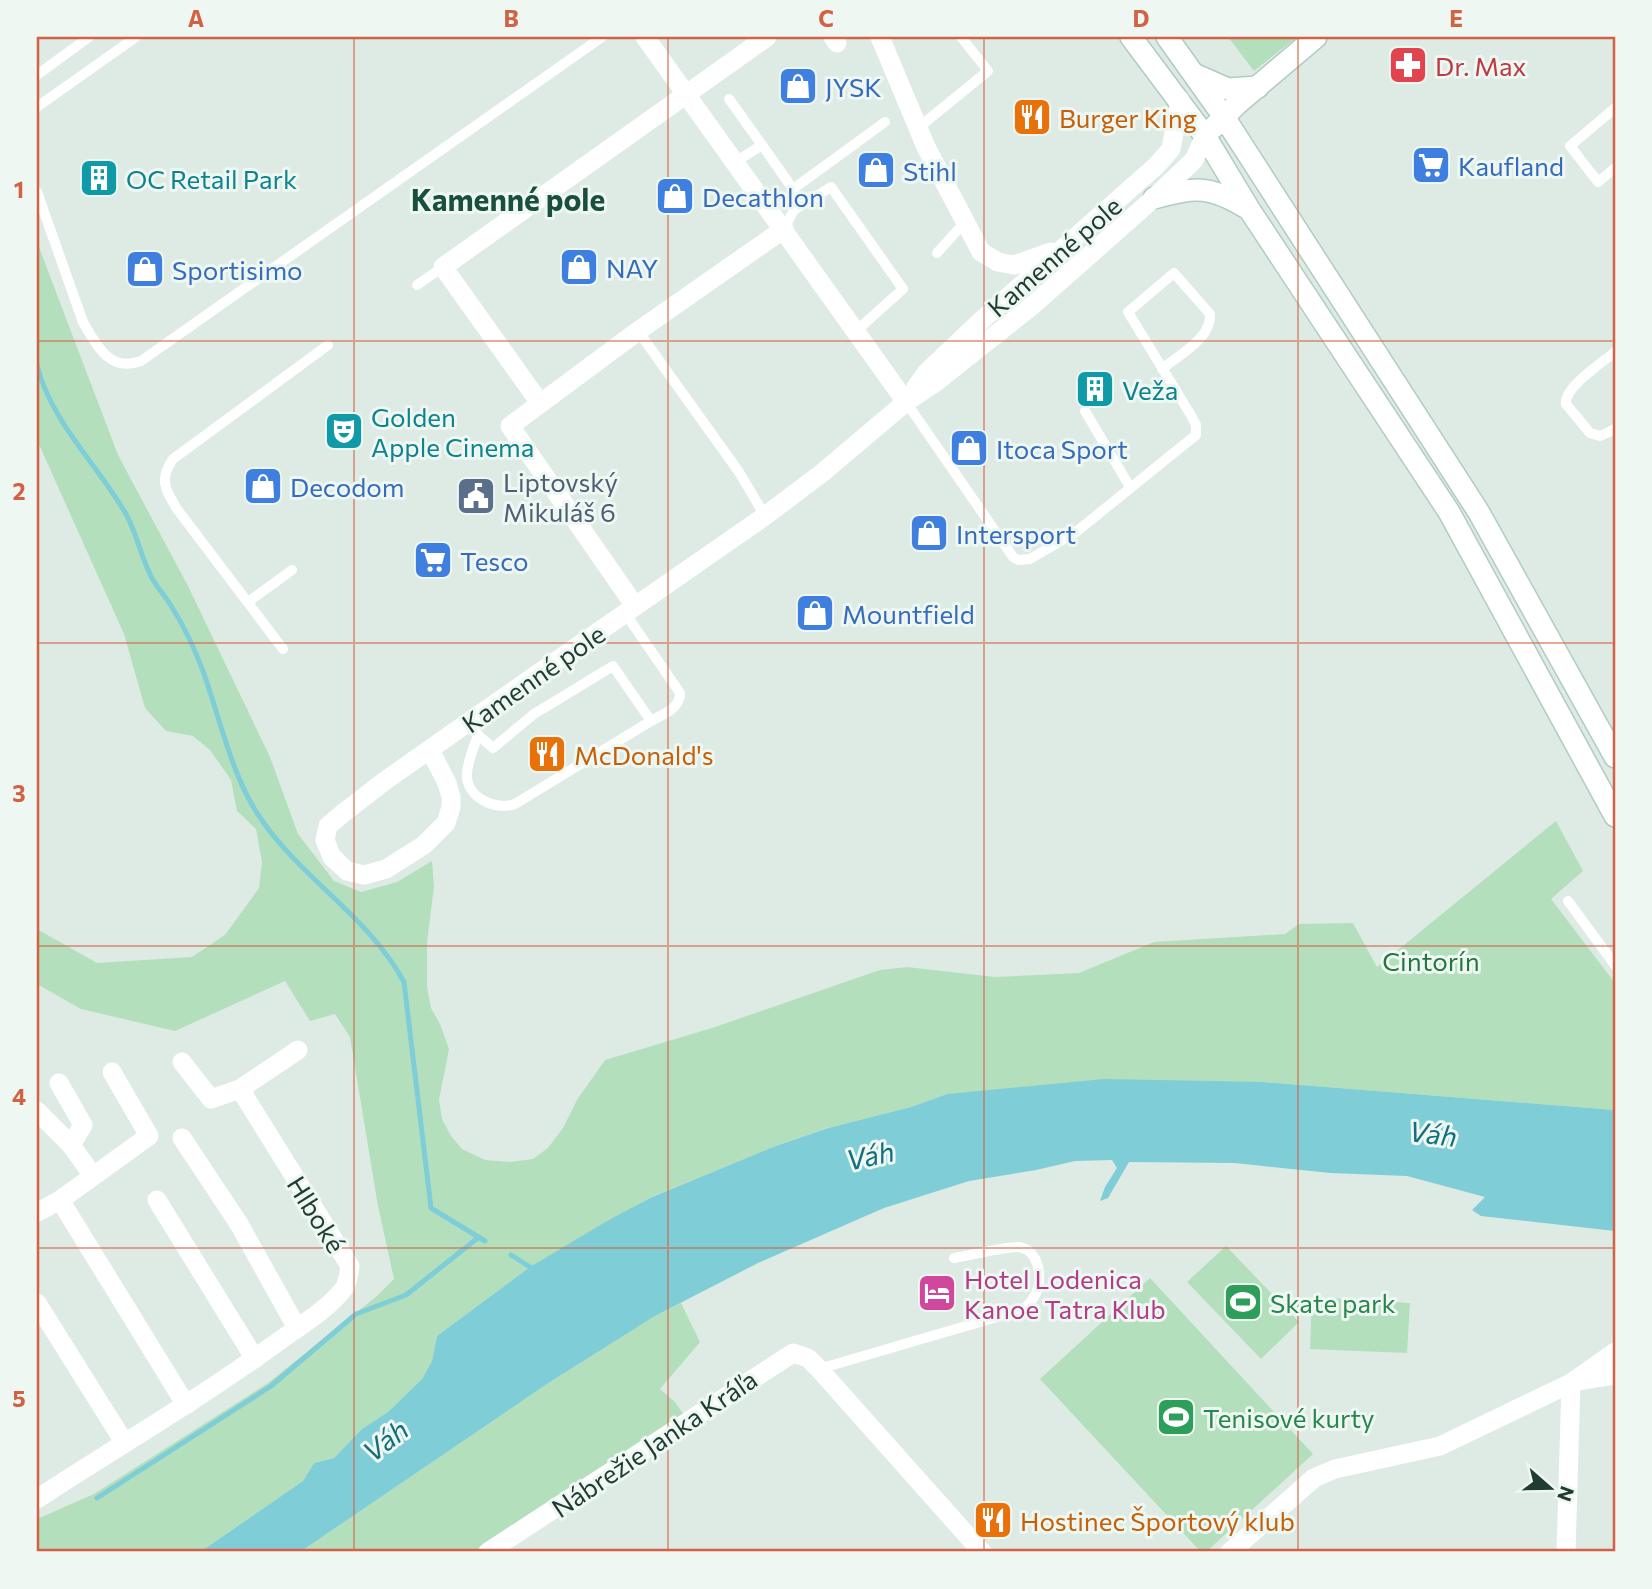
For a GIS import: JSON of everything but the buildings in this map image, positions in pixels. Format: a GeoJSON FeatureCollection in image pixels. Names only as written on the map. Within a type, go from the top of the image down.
{"type":"FeatureCollection","features":[{"type":"Feature","properties":{"kind":"main road"},"geometry":{"type":"LineString","coordinates":[[1131,37],[1205,136],[1249,209],[1449,512],[1615,816]]}},
{"type":"Feature","properties":{"kind":"main road"},"geometry":{"type":"LineString","coordinates":[[1167,37],[1224,117],[1478,511],[1615,757]]}},
{"type":"Feature","properties":{"kind":"main road"},"geometry":{"type":"LineString","coordinates":[[1205,136],[1316,37]]}},
{"type":"Feature","properties":{"kind":"main road"},"geometry":{"type":"LineString","coordinates":[[1195,74],[1227,89],[1258,86]]}},
{"type":"Feature","properties":{"kind":"main road"},"geometry":{"type":"LineString","coordinates":[[1154,198],[1195,188],[1222,194],[1249,209]]}},
{"type":"Feature","properties":{"kind":"street"},"geometry":{"type":"LineString","coordinates":[[540,403],[443,267],[767,37]]}},
{"type":"Feature","properties":{"kind":"street"},"geometry":{"type":"LineString","coordinates":[[880,37],[917,129],[981,252],[998,262],[1021,264],[1060,250]]}},
{"type":"Feature","properties":{"kind":"street"},"geometry":{"type":"LineString","coordinates":[[652,39],[686,95],[906,402]]}},
{"type":"Feature","properties":{"kind":"street"},"geometry":{"type":"LineString","coordinates":[[1171,149],[1180,100]]}},
{"type":"Feature","properties":{"kind":"street"},"geometry":{"type":"LineString","coordinates":[[1171,149],[1205,136]]}},
{"type":"Feature","properties":{"kind":"street","name":"Kamenné pole"},"geometry":{"type":"LineString","coordinates":[[430,750],[451,797],[446,823],[424,845],[386,869],[364,874],[347,871],[328,850],[325,840],[328,825],[430,750],[474,728],[630,610],[822,473],[906,402],[936,382],[1033,305],[1194,160],[1205,136]]}},
{"type":"Feature","properties":{"kind":"street","name":"Kamenné pole"},"geometry":{"type":"LineString","coordinates":[[906,402],[926,373],[1142,179],[1171,149]]}},
{"type":"Feature","properties":{"kind":"street"},"geometry":{"type":"LineString","coordinates":[[630,610],[510,426],[638,331],[783,229]]}},
{"type":"Feature","properties":{"kind":"street"},"geometry":{"type":"LineString","coordinates":[[182,1062],[211,1099],[240,1089],[298,1050]]}},
{"type":"Feature","properties":{"kind":"street"},"geometry":{"type":"LineString","coordinates":[[37,1210],[38,1212],[60,1200],[149,1136],[112,1072]]}},
{"type":"Feature","properties":{"kind":"street"},"geometry":{"type":"LineString","coordinates":[[59,1083],[83,1125],[71,1145]]}},
{"type":"Feature","properties":{"kind":"street","name":"Hlboké"},"geometry":{"type":"LineString","coordinates":[[37,1499],[255,1359],[335,1298],[347,1284],[350,1266],[240,1089]]}},
{"type":"Feature","properties":{"kind":"street"},"geometry":{"type":"LineString","coordinates":[[37,1111],[71,1145],[93,1176]]}},
{"type":"Feature","properties":{"kind":"street"},"geometry":{"type":"LineString","coordinates":[[182,1138],[239,1224],[296,1328]]}},
{"type":"Feature","properties":{"kind":"street"},"geometry":{"type":"LineString","coordinates":[[60,1200],[186,1405]]}},
{"type":"Feature","properties":{"kind":"street"},"geometry":{"type":"LineString","coordinates":[[157,1200],[255,1359]]}},
{"type":"Feature","properties":{"kind":"street"},"geometry":{"type":"LineString","coordinates":[[37,1303],[124,1442]]}},
{"type":"Feature","properties":{"kind":"street"},"geometry":{"type":"LineString","coordinates":[[1230,1552],[1314,1478],[1335,1469],[1440,1446],[1571,1383],[1615,1352]]}},
{"type":"Feature","properties":{"kind":"street","name":"Nábrežie Janka Kráľa"},"geometry":{"type":"LineString","coordinates":[[488,1552],[793,1353],[808,1358],[819,1369]]}},
{"type":"Feature","properties":{"kind":"street"},"geometry":{"type":"LineString","coordinates":[[819,1369],[977,1551]]}},
{"type":"Feature","properties":{"kind":"street"},"geometry":{"type":"LineString","coordinates":[[1571,1383],[1615,1375]]}},
{"type":"Feature","properties":{"kind":"street"},"geometry":{"type":"LineString","coordinates":[[1566,1552],[1571,1383]]}},
{"type":"Feature","properties":{"kind":"lane"},"geometry":{"type":"LineString","coordinates":[[37,75],[89,37]]}},
{"type":"Feature","properties":{"kind":"lane"},"geometry":{"type":"LineString","coordinates":[[37,107],[136,37]]}},
{"type":"Feature","properties":{"kind":"lane"},"geometry":{"type":"LineString","coordinates":[[37,192],[83,321],[92,338],[113,362],[132,365],[603,37]]}},
{"type":"Feature","properties":{"kind":"lane"},"geometry":{"type":"LineString","coordinates":[[917,129],[988,71],[961,37]]}},
{"type":"Feature","properties":{"kind":"lane"},"geometry":{"type":"LineString","coordinates":[[729,99],[793,189],[885,122]]}},
{"type":"Feature","properties":{"kind":"lane"},"geometry":{"type":"LineString","coordinates":[[1615,108],[1570,146],[1598,182],[1615,167]]}},
{"type":"Feature","properties":{"kind":"lane"},"geometry":{"type":"LineString","coordinates":[[735,162],[762,145]]}},
{"type":"Feature","properties":{"kind":"lane"},"geometry":{"type":"LineString","coordinates":[[783,229],[794,209],[831,187],[857,222],[903,289],[855,332]]}},
{"type":"Feature","properties":{"kind":"lane"},"geometry":{"type":"LineString","coordinates":[[937,253],[964,223]]}},
{"type":"Feature","properties":{"kind":"lane"},"geometry":{"type":"LineString","coordinates":[[417,285],[443,267]]}},
{"type":"Feature","properties":{"kind":"lane"},"geometry":{"type":"LineString","coordinates":[[906,402],[994,533],[1013,557],[1025,560],[1038,556],[1076,532],[1196,435],[1196,425],[1162,369],[1128,312],[1174,273],[1210,314],[1210,321],[1209,328],[1203,335],[1162,369]]}},
{"type":"Feature","properties":{"kind":"lane"},"geometry":{"type":"LineString","coordinates":[[638,331],[739,472],[765,516]]}},
{"type":"Feature","properties":{"kind":"lane"},"geometry":{"type":"LineString","coordinates":[[283,649],[177,509],[166,491],[166,469],[173,459],[328,345]]}},
{"type":"Feature","properties":{"kind":"lane"},"geometry":{"type":"LineString","coordinates":[[1615,352],[1570,390],[1565,399],[1566,404],[1590,433],[1600,436],[1615,429]]}},
{"type":"Feature","properties":{"kind":"lane"},"geometry":{"type":"LineString","coordinates":[[1085,411],[1130,487]]}},
{"type":"Feature","properties":{"kind":"lane"},"geometry":{"type":"LineString","coordinates":[[248,602],[292,570]]}},
{"type":"Feature","properties":{"kind":"lane"},"geometry":{"type":"LineString","coordinates":[[474,728],[467,780],[482,799],[500,807],[515,804],[677,705],[680,693],[630,610]]}},
{"type":"Feature","properties":{"kind":"lane"},"geometry":{"type":"LineString","coordinates":[[474,728],[493,748],[534,714],[613,666],[651,721]]}},
{"type":"Feature","properties":{"kind":"lane"},"geometry":{"type":"LineString","coordinates":[[1568,901],[1615,965]]}},
{"type":"Feature","properties":{"kind":"lane"},"geometry":{"type":"LineString","coordinates":[[819,1369],[1024,1309],[1038,1291],[1037,1259],[1019,1247],[954,1258]]}},
{"type":"Feature","properties":{"kind":"green space"},"geometry":{"type":"Polygon","coordinates":[[[1228,37],[1297,37],[1254,71],[1228,37]]]}},
{"type":"Feature","properties":{"kind":"green space","name":"Cintorín"},"geometry":{"type":"Polygon","coordinates":[[[37,242],[118,455],[188,586],[270,757],[298,834],[334,881],[361,892],[397,882],[432,861],[434,886],[427,942],[427,987],[431,1008],[449,1049],[439,1100],[442,1119],[462,1149],[485,1160],[511,1162],[533,1159],[548,1148],[563,1128],[577,1100],[605,1060],[712,1028],[880,970],[907,967],[995,977],[1079,973],[1154,942],[1285,934],[1299,924],[1353,923],[1377,967],[1556,821],[1583,871],[1551,899],[1615,983],[1615,1110],[1263,1082],[947,1094],[911,1107],[827,1128],[651,1197],[530,1267],[437,1336],[432,1361],[422,1379],[388,1412],[362,1429],[334,1458],[314,1463],[303,1481],[203,1550],[37,1552],[37,1519],[94,1494],[268,1383],[377,1296],[394,1279],[378,1206],[350,1037],[335,1014],[310,1021],[285,981],[175,1031],[81,1009],[37,984],[37,929],[97,963],[192,957],[225,935],[259,888],[262,862],[256,829],[237,811],[231,780],[210,750],[193,736],[166,731],[145,708],[124,634],[37,440],[37,242]]]}},
{"type":"Feature","properties":{"kind":"green space","name":"Skate park"},"geometry":{"type":"Polygon","coordinates":[[[1226,1246],[1299,1322],[1261,1359],[1187,1282],[1226,1246]]]}},
{"type":"Feature","properties":{"kind":"green space","name":"Tenisové kurty"},"geometry":{"type":"Polygon","coordinates":[[[1150,1278],[1313,1454],[1206,1552],[1201,1552],[1040,1379],[1150,1278]]]}},
{"type":"Feature","properties":{"kind":"green space"},"geometry":{"type":"Polygon","coordinates":[[[1312,1297],[1410,1303],[1407,1353],[1310,1349],[1312,1297]]]}},
{"type":"Feature","properties":{"kind":"green space"},"geometry":{"type":"Polygon","coordinates":[[[681,1303],[700,1342],[660,1389],[675,1402],[684,1415],[473,1552],[300,1552],[550,1382],[655,1316],[681,1303]]]}},
{"type":"Feature","properties":{"kind":"water","name":"Váh"},"geometry":{"type":"Polygon","coordinates":[[[1104,1079],[1263,1082],[1615,1110],[1615,1231],[1481,1216],[1472,1210],[1485,1197],[1407,1176],[1330,1173],[1235,1163],[1129,1162],[1108,1198],[1100,1201],[1117,1168],[1112,1160],[1075,1161],[969,1181],[884,1208],[758,1263],[655,1316],[550,1382],[300,1552],[194,1552],[203,1550],[303,1481],[314,1463],[334,1458],[362,1429],[388,1412],[422,1379],[432,1361],[437,1336],[530,1267],[652,1197],[773,1147],[828,1128],[911,1107],[947,1094],[1104,1079]]]}},
{"type":"Feature","properties":{"kind":"waterway"},"geometry":{"type":"LineString","coordinates":[[37,365],[53,405],[126,514],[152,578],[190,639],[234,767],[251,803],[277,841],[373,938],[404,982],[431,1208],[485,1241]]}},
{"type":"Feature","properties":{"kind":"waterway"},"geometry":{"type":"LineString","coordinates":[[97,1498],[271,1386],[356,1314],[406,1295],[479,1237]]}},
{"type":"Feature","properties":{"kind":"waterway"},"geometry":{"type":"LineString","coordinates":[[511,1255],[536,1268]]}},
{"type":"Feature","properties":{"kind":"place","name":"Dr. Max"},"geometry":{"type":"Point","coordinates":[1408,65]}},
{"type":"Feature","properties":{"kind":"place","name":"JYSK"},"geometry":{"type":"Point","coordinates":[798,86]}},
{"type":"Feature","properties":{"kind":"place","name":"Burger King"},"geometry":{"type":"Point","coordinates":[1032,117]}},
{"type":"Feature","properties":{"kind":"place","name":"Kaufland"},"geometry":{"type":"Point","coordinates":[1431,165]}},
{"type":"Feature","properties":{"kind":"place","name":"Stihl"},"geometry":{"type":"Point","coordinates":[876,170]}},
{"type":"Feature","properties":{"kind":"place","name":"OC Retail Park"},"geometry":{"type":"Point","coordinates":[99,178]}},
{"type":"Feature","properties":{"kind":"place","name":"Decathlon"},"geometry":{"type":"Point","coordinates":[675,196]}},
{"type":"Feature","properties":{"kind":"place","name":"NAY"},"geometry":{"type":"Point","coordinates":[579,267]}},
{"type":"Feature","properties":{"kind":"place","name":"Sportisimo"},"geometry":{"type":"Point","coordinates":[145,269]}},
{"type":"Feature","properties":{"kind":"place","name":"Veža"},"geometry":{"type":"Point","coordinates":[1095,389]}},
{"type":"Feature","properties":{"kind":"place","name":"Golden Apple Cinema"},"geometry":{"type":"Point","coordinates":[344,431]}},
{"type":"Feature","properties":{"kind":"place","name":"Itoca Sport"},"geometry":{"type":"Point","coordinates":[969,448]}},
{"type":"Feature","properties":{"kind":"place","name":"Decodom"},"geometry":{"type":"Point","coordinates":[263,486]}},
{"type":"Feature","properties":{"kind":"place","name":"Liptovský Mikuláš 6"},"geometry":{"type":"Point","coordinates":[476,496]}},
{"type":"Feature","properties":{"kind":"place","name":"Intersport"},"geometry":{"type":"Point","coordinates":[929,533]}},
{"type":"Feature","properties":{"kind":"place","name":"Tesco"},"geometry":{"type":"Point","coordinates":[433,560]}},
{"type":"Feature","properties":{"kind":"place","name":"Mountfield"},"geometry":{"type":"Point","coordinates":[815,613]}},
{"type":"Feature","properties":{"kind":"place","name":"McDonald's"},"geometry":{"type":"Point","coordinates":[547,754]}},
{"type":"Feature","properties":{"kind":"place","name":"Hotel Lodenica Kanoe Tatra Klub"},"geometry":{"type":"Point","coordinates":[937,1293]}},
{"type":"Feature","properties":{"kind":"place","name":"Skate park"},"geometry":{"type":"Point","coordinates":[1243,1302]}},
{"type":"Feature","properties":{"kind":"place","name":"Tenisové kurty"},"geometry":{"type":"Point","coordinates":[1176,1417]}},
{"type":"Feature","properties":{"kind":"place","name":"Hostinec Športový klub"},"geometry":{"type":"Point","coordinates":[993,1520]}},
{"type":"Feature","properties":{"kind":"district","name":"Kamenné pole"},"geometry":{"type":"Point","coordinates":[508,198]}}]}
